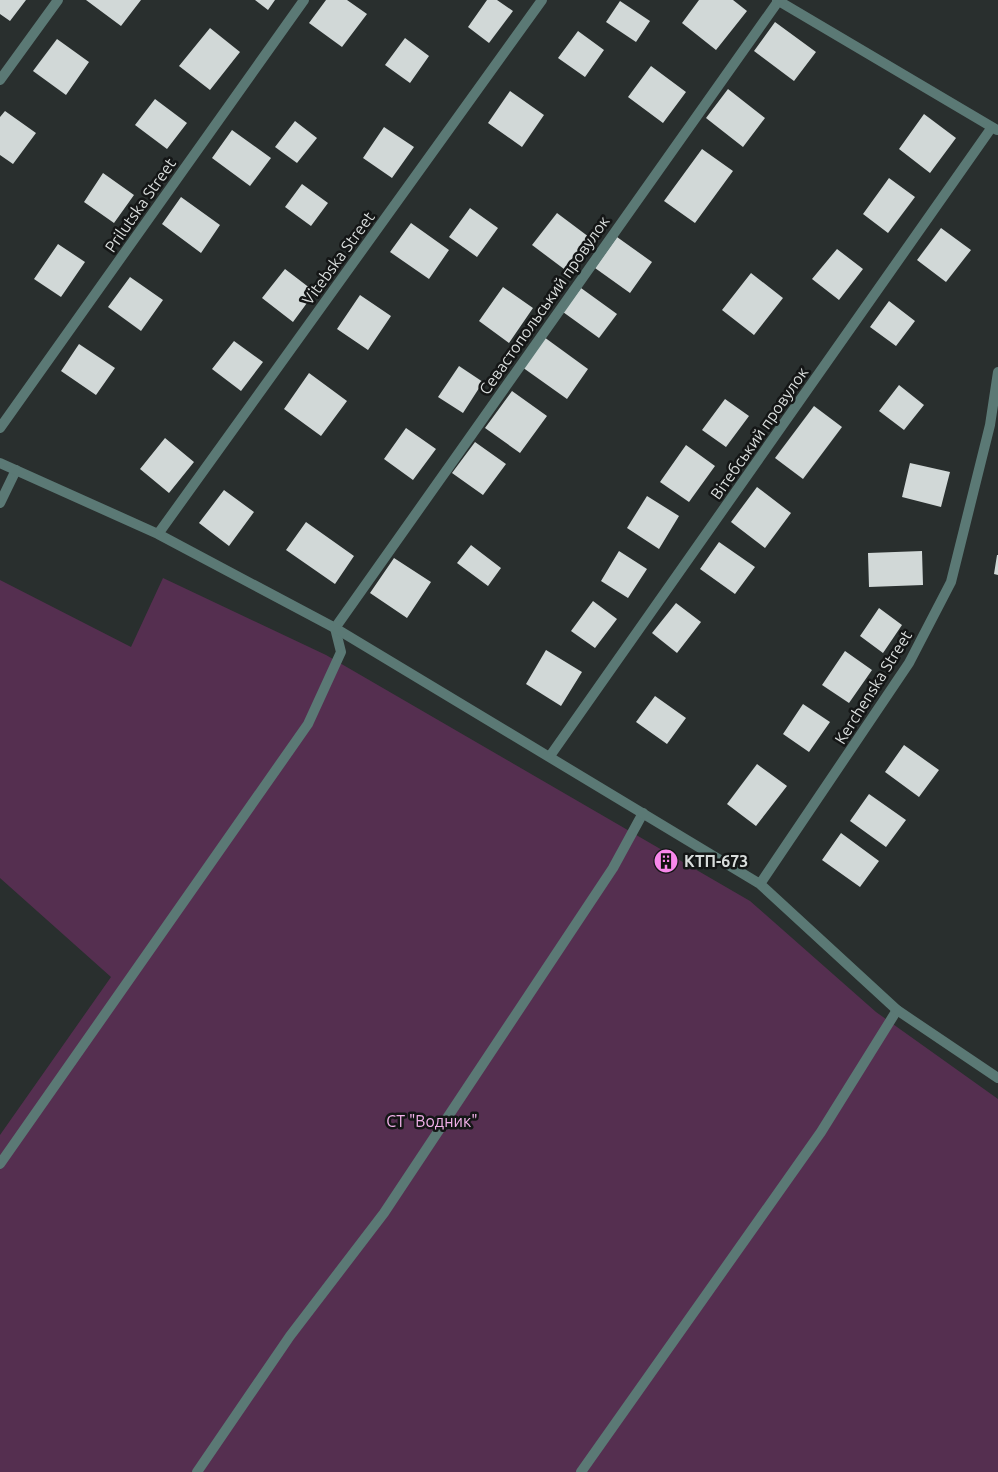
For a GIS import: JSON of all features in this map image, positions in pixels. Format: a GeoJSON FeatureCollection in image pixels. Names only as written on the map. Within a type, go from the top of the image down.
{"type":"FeatureCollection","features":[{"type":"Feature","properties":{"kind":"street"},"geometry":{"type":"LineString","coordinates":[[0,80],[58,0]]}},
{"type":"Feature","properties":{"kind":"street","name":"Prilutska Street"},"geometry":{"type":"LineString","coordinates":[[0,428],[304,0]]}},
{"type":"Feature","properties":{"kind":"street","name":"Vitebska Street"},"geometry":{"type":"LineString","coordinates":[[158,534],[542,0]]}},
{"type":"Feature","properties":{"kind":"street"},"geometry":{"type":"LineString","coordinates":[[778,0],[995,129]]}},
{"type":"Feature","properties":{"kind":"street","name":"Севастопольський провулок"},"geometry":{"type":"LineString","coordinates":[[335,628],[778,0]]}},
{"type":"Feature","properties":{"kind":"street","name":"Вітебський провулок"},"geometry":{"type":"LineString","coordinates":[[550,756],[995,129]]}},
{"type":"Feature","properties":{"kind":"street","name":"Kerchenska Street"},"geometry":{"type":"LineString","coordinates":[[760,884],[909,663],[951,582],[990,425],[998,372]]}},
{"type":"Feature","properties":{"kind":"street"},"geometry":{"type":"LineString","coordinates":[[0,463],[158,534],[335,628],[760,884],[897,1010],[998,1078]]}},
{"type":"Feature","properties":{"kind":"street"},"geometry":{"type":"LineString","coordinates":[[0,503],[16,470]]}},
{"type":"Feature","properties":{"kind":"street"},"geometry":{"type":"LineString","coordinates":[[0,1164],[308,724],[341,652],[335,628]]}},
{"type":"Feature","properties":{"kind":"street"},"geometry":{"type":"LineString","coordinates":[[197,1472],[290,1336],[384,1213],[613,868],[643,813]]}},
{"type":"Feature","properties":{"kind":"street"},"geometry":{"type":"LineString","coordinates":[[581,1472],[822,1132],[897,1010]]}},
{"type":"Feature","properties":{"kind":"green space","name":"СТ \"Водник\""},"geometry":{"type":"Polygon","coordinates":[[[163,578],[326,655],[750,901],[876,1012],[998,1099],[998,1472],[0,1472],[0,1135],[111,977],[0,878],[0,580],[131,647],[163,578]]]}},
{"type":"Feature","properties":{"kind":"building"},"geometry":{"type":"Polygon","coordinates":[[[0,0],[26,0],[10,21],[0,14],[0,0]]]}},
{"type":"Feature","properties":{"kind":"building"},"geometry":{"type":"Polygon","coordinates":[[[86,0],[141,0],[121,26],[86,0]]]}},
{"type":"Feature","properties":{"kind":"building"},"geometry":{"type":"Polygon","coordinates":[[[255,0],[275,0],[268,10],[255,0]]]}},
{"type":"Feature","properties":{"kind":"building"},"geometry":{"type":"Polygon","coordinates":[[[326,0],[347,0],[367,14],[342,47],[309,23],[326,0]]]}},
{"type":"Feature","properties":{"kind":"building"},"geometry":{"type":"Polygon","coordinates":[[[487,0],[497,0],[513,11],[489,43],[468,27],[487,0]]]}},
{"type":"Feature","properties":{"kind":"building"},"geometry":{"type":"Polygon","coordinates":[[[699,0],[733,0],[747,11],[716,50],[682,23],[699,0]]]}},
{"type":"Feature","properties":{"kind":"building"},"geometry":{"type":"Polygon","coordinates":[[[620,1],[650,21],[636,42],[606,22],[620,1]]]}},
{"type":"Feature","properties":{"kind":"building"},"geometry":{"type":"Polygon","coordinates":[[[775,22],[816,52],[794,81],[754,51],[775,22]]]}},
{"type":"Feature","properties":{"kind":"building"},"geometry":{"type":"Polygon","coordinates":[[[210,28],[240,52],[210,90],[179,66],[210,28]]]}},
{"type":"Feature","properties":{"kind":"building"},"geometry":{"type":"Polygon","coordinates":[[[578,31],[604,50],[585,77],[558,58],[578,31]]]}},
{"type":"Feature","properties":{"kind":"building"},"geometry":{"type":"Polygon","coordinates":[[[405,38],[429,56],[410,83],[385,65],[405,38]]]}},
{"type":"Feature","properties":{"kind":"building"},"geometry":{"type":"Polygon","coordinates":[[[57,39],[89,62],[66,95],[33,71],[57,39]]]}},
{"type":"Feature","properties":{"kind":"building"},"geometry":{"type":"Polygon","coordinates":[[[651,66],[686,92],[663,123],[628,97],[651,66]]]}},
{"type":"Feature","properties":{"kind":"building"},"geometry":{"type":"Polygon","coordinates":[[[728,89],[765,118],[743,147],[706,118],[728,89]]]}},
{"type":"Feature","properties":{"kind":"building"},"geometry":{"type":"Polygon","coordinates":[[[510,91],[544,115],[522,147],[488,123],[510,91]]]}},
{"type":"Feature","properties":{"kind":"building"},"geometry":{"type":"Polygon","coordinates":[[[155,99],[187,123],[167,149],[135,125],[155,99]]]}},
{"type":"Feature","properties":{"kind":"building"},"geometry":{"type":"Polygon","coordinates":[[[5,111],[36,133],[13,164],[0,155],[0,117],[5,111]]]}},
{"type":"Feature","properties":{"kind":"building"},"geometry":{"type":"Polygon","coordinates":[[[924,114],[956,138],[930,173],[899,149],[924,114]]]}},
{"type":"Feature","properties":{"kind":"building"},"geometry":{"type":"Polygon","coordinates":[[[295,121],[317,138],[297,163],[275,147],[295,121]]]}},
{"type":"Feature","properties":{"kind":"building"},"geometry":{"type":"Polygon","coordinates":[[[384,127],[414,147],[392,178],[363,158],[384,127]]]}},
{"type":"Feature","properties":{"kind":"building"},"geometry":{"type":"Polygon","coordinates":[[[232,130],[271,158],[250,186],[212,158],[232,130]]]}},
{"type":"Feature","properties":{"kind":"building"},"geometry":{"type":"Polygon","coordinates":[[[702,149],[733,171],[695,223],[664,201],[702,149]]]}},
{"type":"Feature","properties":{"kind":"building"},"geometry":{"type":"Polygon","coordinates":[[[103,173],[134,195],[114,223],[84,202],[103,173]]]}},
{"type":"Feature","properties":{"kind":"building"},"geometry":{"type":"Polygon","coordinates":[[[889,178],[915,197],[888,233],[863,214],[889,178]]]}},
{"type":"Feature","properties":{"kind":"building"},"geometry":{"type":"Polygon","coordinates":[[[302,184],[328,203],[311,226],[285,207],[302,184]]]}},
{"type":"Feature","properties":{"kind":"building"},"geometry":{"type":"Polygon","coordinates":[[[181,197],[220,225],[201,253],[162,224],[181,197]]]}},
{"type":"Feature","properties":{"kind":"building"},"geometry":{"type":"Polygon","coordinates":[[[470,208],[498,228],[477,257],[449,237],[470,208]]]}},
{"type":"Feature","properties":{"kind":"building"},"geometry":{"type":"Polygon","coordinates":[[[557,213],[589,237],[564,269],[532,245],[557,213]]]}},
{"type":"Feature","properties":{"kind":"building"},"geometry":{"type":"Polygon","coordinates":[[[411,223],[449,250],[429,279],[390,252],[411,223]]]}},
{"type":"Feature","properties":{"kind":"building"},"geometry":{"type":"Polygon","coordinates":[[[941,228],[971,250],[946,282],[917,260],[941,228]]]}},
{"type":"Feature","properties":{"kind":"building"},"geometry":{"type":"Polygon","coordinates":[[[617,237],[652,262],[630,293],[595,268],[617,237]]]}},
{"type":"Feature","properties":{"kind":"building"},"geometry":{"type":"Polygon","coordinates":[[[58,244],[85,262],[61,297],[34,279],[58,244]]]}},
{"type":"Feature","properties":{"kind":"building"},"geometry":{"type":"Polygon","coordinates":[[[837,249],[863,269],[839,300],[812,279],[837,249]]]}},
{"type":"Feature","properties":{"kind":"building"},"geometry":{"type":"Polygon","coordinates":[[[285,269],[315,292],[293,322],[262,298],[285,269]]]}},
{"type":"Feature","properties":{"kind":"building"},"geometry":{"type":"Polygon","coordinates":[[[751,273],[783,298],[754,335],[722,310],[751,273]]]}},
{"type":"Feature","properties":{"kind":"building"},"geometry":{"type":"Polygon","coordinates":[[[130,277],[163,300],[141,331],[108,307],[130,277]]]}},
{"type":"Feature","properties":{"kind":"building"},"geometry":{"type":"Polygon","coordinates":[[[503,287],[533,308],[509,343],[479,321],[503,287]]]}},
{"type":"Feature","properties":{"kind":"building"},"geometry":{"type":"Polygon","coordinates":[[[581,288],[617,314],[599,338],[563,312],[581,288]]]}},
{"type":"Feature","properties":{"kind":"building"},"geometry":{"type":"Polygon","coordinates":[[[360,295],[391,316],[368,350],[337,329],[360,295]]]}},
{"type":"Feature","properties":{"kind":"building"},"geometry":{"type":"Polygon","coordinates":[[[889,301],[915,321],[896,346],[870,327],[889,301]]]}},
{"type":"Feature","properties":{"kind":"building"},"geometry":{"type":"Polygon","coordinates":[[[544,337],[588,369],[567,399],[522,367],[544,337]]]}},
{"type":"Feature","properties":{"kind":"building"},"geometry":{"type":"Polygon","coordinates":[[[234,341],[263,362],[241,391],[212,369],[234,341]]]}},
{"type":"Feature","properties":{"kind":"building"},"geometry":{"type":"Polygon","coordinates":[[[79,344],[115,368],[96,395],[61,371],[79,344]]]}},
{"type":"Feature","properties":{"kind":"building"},"geometry":{"type":"Polygon","coordinates":[[[459,366],[483,382],[463,413],[438,397],[459,366]]]}},
{"type":"Feature","properties":{"kind":"building"},"geometry":{"type":"Polygon","coordinates":[[[309,373],[347,401],[321,436],[284,409],[309,373]]]}},
{"type":"Feature","properties":{"kind":"building"},"geometry":{"type":"Polygon","coordinates":[[[899,385],[924,405],[904,430],[879,411],[899,385]]]}},
{"type":"Feature","properties":{"kind":"building"},"geometry":{"type":"Polygon","coordinates":[[[512,391],[547,416],[520,453],[485,428],[512,391]]]}},
{"type":"Feature","properties":{"kind":"building"},"geometry":{"type":"Polygon","coordinates":[[[725,399],[749,416],[726,447],[702,430],[725,399]]]}},
{"type":"Feature","properties":{"kind":"building"},"geometry":{"type":"Polygon","coordinates":[[[814,406],[842,427],[803,479],[775,458],[814,406]]]}},
{"type":"Feature","properties":{"kind":"building"},"geometry":{"type":"Polygon","coordinates":[[[406,428],[436,449],[413,480],[384,459],[406,428]]]}},
{"type":"Feature","properties":{"kind":"building"},"geometry":{"type":"Polygon","coordinates":[[[165,438],[194,462],[169,493],[140,469],[165,438]]]}},
{"type":"Feature","properties":{"kind":"building"},"geometry":{"type":"Polygon","coordinates":[[[475,442],[506,464],[483,495],[452,473],[475,442]]]}},
{"type":"Feature","properties":{"kind":"building"},"geometry":{"type":"Polygon","coordinates":[[[686,445],[715,466],[689,502],[660,482],[686,445]]]}},
{"type":"Feature","properties":{"kind":"building"},"geometry":{"type":"Polygon","coordinates":[[[910,463],[950,472],[941,507],[902,497],[910,463]]]}},
{"type":"Feature","properties":{"kind":"building"},"geometry":{"type":"Polygon","coordinates":[[[757,487],[791,513],[765,548],[731,522],[757,487]]]}},
{"type":"Feature","properties":{"kind":"building"},"geometry":{"type":"Polygon","coordinates":[[[224,490],[254,512],[229,546],[199,523],[224,490]]]}},
{"type":"Feature","properties":{"kind":"building"},"geometry":{"type":"Polygon","coordinates":[[[647,496],[679,516],[659,549],[627,528],[647,496]]]}},
{"type":"Feature","properties":{"kind":"building"},"geometry":{"type":"Polygon","coordinates":[[[306,522],[354,556],[335,584],[286,550],[306,522]]]}},
{"type":"Feature","properties":{"kind":"building"},"geometry":{"type":"Polygon","coordinates":[[[719,542],[755,567],[735,594],[700,569],[719,542]]]}},
{"type":"Feature","properties":{"kind":"building"},"geometry":{"type":"Polygon","coordinates":[[[471,545],[501,568],[488,586],[457,563],[471,545]]]}},
{"type":"Feature","properties":{"kind":"building"},"geometry":{"type":"Polygon","coordinates":[[[619,551],[647,569],[628,598],[601,581],[619,551]]]}},
{"type":"Feature","properties":{"kind":"building"},"geometry":{"type":"Polygon","coordinates":[[[922,551],[923,585],[869,587],[868,553],[922,551]]]}},
{"type":"Feature","properties":{"kind":"building"},"geometry":{"type":"Polygon","coordinates":[[[998,555],[998,575],[994,574],[998,555]]]}},
{"type":"Feature","properties":{"kind":"building"},"geometry":{"type":"Polygon","coordinates":[[[394,558],[431,582],[407,618],[370,593],[394,558]]]}},
{"type":"Feature","properties":{"kind":"building"},"geometry":{"type":"Polygon","coordinates":[[[593,601],[617,619],[595,648],[571,631],[593,601]]]}},
{"type":"Feature","properties":{"kind":"building"},"geometry":{"type":"Polygon","coordinates":[[[676,603],[701,622],[677,653],[652,633],[676,603]]]}},
{"type":"Feature","properties":{"kind":"building"},"geometry":{"type":"Polygon","coordinates":[[[879,608],[902,625],[883,653],[860,636],[879,608]]]}},
{"type":"Feature","properties":{"kind":"building"},"geometry":{"type":"Polygon","coordinates":[[[546,650],[582,672],[561,706],[526,684],[546,650]]]}},
{"type":"Feature","properties":{"kind":"building"},"geometry":{"type":"Polygon","coordinates":[[[845,651],[872,670],[849,703],[822,685],[845,651]]]}},
{"type":"Feature","properties":{"kind":"building"},"geometry":{"type":"Polygon","coordinates":[[[655,696],[686,718],[667,744],[636,722],[655,696]]]}},
{"type":"Feature","properties":{"kind":"building"},"geometry":{"type":"Polygon","coordinates":[[[803,704],[830,722],[809,752],[783,734],[803,704]]]}},
{"type":"Feature","properties":{"kind":"building"},"geometry":{"type":"Polygon","coordinates":[[[904,745],[939,770],[919,797],[885,772],[904,745]]]}},
{"type":"Feature","properties":{"kind":"building"},"geometry":{"type":"Polygon","coordinates":[[[757,764],[787,786],[756,826],[727,804],[757,764]]]}},
{"type":"Feature","properties":{"kind":"building"},"geometry":{"type":"Polygon","coordinates":[[[869,794],[906,820],[886,847],[850,821],[869,794]]]}},
{"type":"Feature","properties":{"kind":"building"},"geometry":{"type":"Polygon","coordinates":[[[841,833],[879,861],[860,887],[822,860],[841,833]]]}},
{"type":"Feature","properties":{"kind":"building","name":"КТП-673"},"geometry":{"type":"Polygon","coordinates":[[[664,854],[674,861],[668,868],[659,861],[664,854]]]}},
{"type":"Feature","properties":{"kind":"place","name":"КТП-673"},"geometry":{"type":"Point","coordinates":[666,861]}}]}
